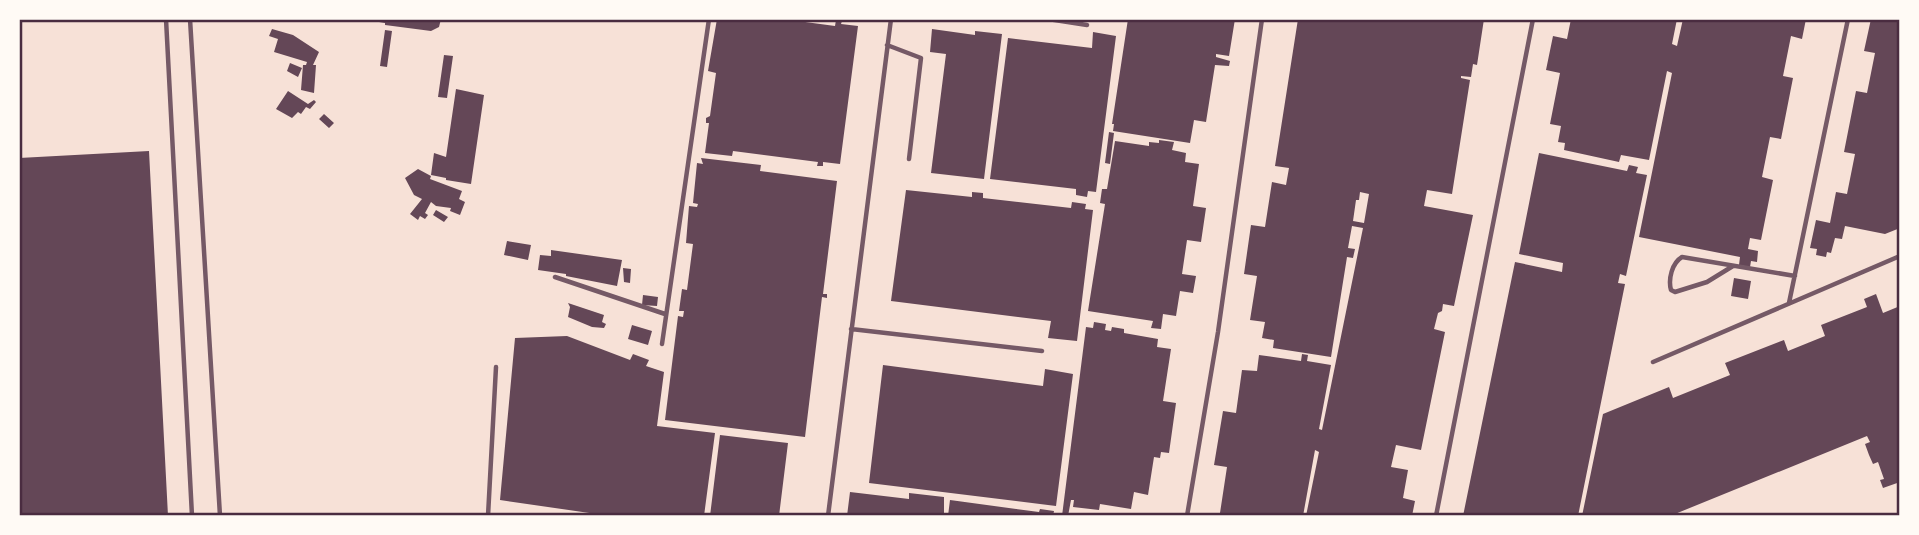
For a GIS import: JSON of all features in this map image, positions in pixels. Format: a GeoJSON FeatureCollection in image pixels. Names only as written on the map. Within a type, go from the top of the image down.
{"type":"FeatureCollection","features":[{"type":"Feature","properties":{"kind":"lane"},"geometry":{"type":"LineString","coordinates":[[166,19],[192,516]]}},
{"type":"Feature","properties":{"kind":"lane"},"geometry":{"type":"LineString","coordinates":[[190,19],[220,516]]}},
{"type":"Feature","properties":{"kind":"lane"},"geometry":{"type":"LineString","coordinates":[[662,344],[709,19]]}},
{"type":"Feature","properties":{"kind":"lane"},"geometry":{"type":"LineString","coordinates":[[828,516],[891,19]]}},
{"type":"Feature","properties":{"kind":"lane"},"geometry":{"type":"LineString","coordinates":[[1048,19],[1087,25]]}},
{"type":"Feature","properties":{"kind":"lane"},"geometry":{"type":"LineString","coordinates":[[1187,516],[1218,332],[1262,19]]}},
{"type":"Feature","properties":{"kind":"lane"},"geometry":{"type":"LineString","coordinates":[[1436,516],[1533,19]]}},
{"type":"Feature","properties":{"kind":"lane"},"geometry":{"type":"LineString","coordinates":[[1789,303],[1849,19]]}},
{"type":"Feature","properties":{"kind":"lane"},"geometry":{"type":"LineString","coordinates":[[887,45],[921,58],[909,159]]}},
{"type":"Feature","properties":{"kind":"lane"},"geometry":{"type":"LineString","coordinates":[[1653,362],[1900,256]]}},
{"type":"Feature","properties":{"kind":"lane"},"geometry":{"type":"LineString","coordinates":[[1733,266],[1707,282],[1675,292],[1669,285],[1674,264],[1682,257],[1795,276]]}},
{"type":"Feature","properties":{"kind":"lane"},"geometry":{"type":"LineString","coordinates":[[555,277],[665,314]]}},
{"type":"Feature","properties":{"kind":"lane"},"geometry":{"type":"LineString","coordinates":[[851,329],[1042,351]]}},
{"type":"Feature","properties":{"kind":"lane"},"geometry":{"type":"LineString","coordinates":[[488,516],[496,367]]}},
{"type":"Feature","properties":{"kind":"building"},"geometry":{"type":"Polygon","coordinates":[[[379,19],[441,19],[439,27],[431,31],[385,25],[379,22],[379,19]]]}},
{"type":"Feature","properties":{"kind":"building"},"geometry":{"type":"Polygon","coordinates":[[[717,19],[783,19],[835,26],[836,20],[842,21],[841,24],[858,26],[840,164],[823,162],[823,166],[817,166],[818,162],[733,151],[732,156],[705,153],[709,123],[706,123],[706,118],[710,116],[716,73],[708,71],[717,19]]]}},
{"type":"Feature","properties":{"kind":"building"},"geometry":{"type":"Polygon","coordinates":[[[1128,19],[1235,19],[1229,56],[1216,54],[1216,57],[1230,61],[1229,66],[1215,65],[1206,122],[1194,120],[1190,143],[1113,131],[1128,19]]]}},
{"type":"Feature","properties":{"kind":"building"},"geometry":{"type":"Polygon","coordinates":[[[1298,19],[1484,19],[1477,65],[1473,64],[1471,77],[1461,76],[1470,80],[1452,194],[1427,190],[1424,206],[1473,215],[1454,306],[1443,304],[1434,329],[1445,332],[1421,450],[1396,445],[1391,467],[1408,470],[1403,498],[1415,501],[1412,516],[1306,516],[1319,452],[1315,450],[1303,516],[1235,516],[1220,513],[1227,467],[1214,465],[1223,411],[1236,413],[1242,370],[1257,371],[1259,355],[1301,361],[1302,354],[1308,355],[1307,361],[1331,365],[1319,429],[1322,430],[1363,228],[1352,226],[1348,248],[1355,249],[1353,258],[1347,257],[1331,357],[1273,348],[1274,340],[1262,338],[1265,322],[1250,320],[1257,276],[1244,274],[1251,225],[1265,227],[1272,182],[1286,185],[1289,168],[1275,166],[1298,19]],[[1360,192],[1353,221],[1364,223],[1369,194],[1360,192]]]}},
{"type":"Feature","properties":{"kind":"building"},"geometry":{"type":"Polygon","coordinates":[[[1571,19],[1677,19],[1672,44],[1677,46],[1683,19],[1806,19],[1802,39],[1791,36],[1783,76],[1793,78],[1781,139],[1770,137],[1762,177],[1773,180],[1761,240],[1750,238],[1748,249],[1758,251],[1757,262],[1751,261],[1750,267],[1739,265],[1740,257],[1639,237],[1672,73],[1667,71],[1649,160],[1621,155],[1619,162],[1564,150],[1565,143],[1558,142],[1561,126],[1550,124],[1560,73],[1546,70],[1553,36],[1567,39],[1571,19]]]}},
{"type":"Feature","properties":{"kind":"building"},"geometry":{"type":"Polygon","coordinates":[[[1871,19],[1900,19],[1900,228],[1885,234],[1845,226],[1842,239],[1835,238],[1831,253],[1827,252],[1826,257],[1816,255],[1817,249],[1810,248],[1816,220],[1830,223],[1836,192],[1847,194],[1855,154],[1844,152],[1856,91],[1867,93],[1875,53],[1864,51],[1871,19]]]}},
{"type":"Feature","properties":{"kind":"building"},"geometry":{"type":"Polygon","coordinates":[[[272,29],[293,35],[319,52],[313,65],[316,65],[314,93],[301,90],[303,65],[307,62],[274,52],[278,39],[269,36],[272,29]]]}},
{"type":"Feature","properties":{"kind":"building"},"geometry":{"type":"Polygon","coordinates":[[[932,29],[975,35],[975,31],[1002,34],[984,179],[931,173],[946,54],[930,52],[932,29]]]}},
{"type":"Feature","properties":{"kind":"building"},"geometry":{"type":"Polygon","coordinates":[[[385,30],[392,31],[387,67],[380,66],[385,30]]]}},
{"type":"Feature","properties":{"kind":"building"},"geometry":{"type":"Polygon","coordinates":[[[1093,32],[1116,36],[1096,192],[1088,191],[1087,197],[1076,195],[1076,189],[990,179],[1008,38],[1092,48],[1093,32]]]}},
{"type":"Feature","properties":{"kind":"building"},"geometry":{"type":"Polygon","coordinates":[[[444,55],[453,56],[447,98],[438,97],[444,55]]]}},
{"type":"Feature","properties":{"kind":"building"},"geometry":{"type":"Polygon","coordinates":[[[290,63],[302,68],[298,77],[287,71],[290,63]]]}},
{"type":"Feature","properties":{"kind":"building"},"geometry":{"type":"Polygon","coordinates":[[[456,89],[484,95],[471,184],[431,175],[434,153],[446,157],[456,89]]]}},
{"type":"Feature","properties":{"kind":"building"},"geometry":{"type":"Polygon","coordinates":[[[288,91],[308,104],[314,100],[316,102],[310,109],[306,107],[301,114],[298,112],[292,118],[276,109],[288,91]]]}},
{"type":"Feature","properties":{"kind":"building"},"geometry":{"type":"Polygon","coordinates":[[[324,114],[334,123],[329,128],[319,119],[324,114]]]}},
{"type":"Feature","properties":{"kind":"building"},"geometry":{"type":"Polygon","coordinates":[[[1109,132],[1114,133],[1110,164],[1105,163],[1109,132]]]}},
{"type":"Feature","properties":{"kind":"building"},"geometry":{"type":"Polygon","coordinates":[[[1159,140],[1174,142],[1172,150],[1186,153],[1185,162],[1199,164],[1193,206],[1206,208],[1201,242],[1187,240],[1182,274],[1196,276],[1193,293],[1180,291],[1176,316],[1163,314],[1161,329],[1151,328],[1153,321],[1088,311],[1105,204],[1100,203],[1102,189],[1107,189],[1115,141],[1149,146],[1149,142],[1159,143],[1159,140]]]}},
{"type":"Feature","properties":{"kind":"building"},"geometry":{"type":"Polygon","coordinates":[[[149,151],[168,516],[19,516],[19,158],[149,151]]]}},
{"type":"Feature","properties":{"kind":"building"},"geometry":{"type":"Polygon","coordinates":[[[1539,153],[1627,171],[1629,165],[1638,167],[1636,173],[1647,175],[1626,276],[1620,274],[1618,283],[1625,284],[1578,516],[1463,516],[1515,262],[1562,272],[1563,263],[1519,254],[1539,153]]]}},
{"type":"Feature","properties":{"kind":"building"},"geometry":{"type":"Polygon","coordinates":[[[701,158],[761,165],[760,171],[837,181],[823,294],[827,294],[827,298],[822,297],[805,437],[665,420],[678,316],[683,317],[684,311],[679,311],[682,289],[687,290],[693,244],[686,243],[689,206],[697,207],[698,204],[693,203],[697,163],[703,164],[701,158]]]}},
{"type":"Feature","properties":{"kind":"building"},"geometry":{"type":"Polygon","coordinates":[[[418,169],[431,176],[430,179],[462,191],[459,199],[465,202],[460,215],[450,211],[451,208],[436,206],[431,202],[425,219],[420,216],[418,220],[410,214],[422,199],[414,195],[405,178],[418,169]]]}},
{"type":"Feature","properties":{"kind":"building"},"geometry":{"type":"Polygon","coordinates":[[[906,190],[972,197],[972,192],[983,193],[983,198],[1071,208],[1072,202],[1086,204],[1085,209],[1093,210],[1077,341],[1048,338],[1051,321],[891,301],[906,190]]]}},
{"type":"Feature","properties":{"kind":"building"},"geometry":{"type":"Polygon","coordinates":[[[436,210],[448,217],[444,222],[433,215],[436,210]]]}},
{"type":"Feature","properties":{"kind":"building"},"geometry":{"type":"Polygon","coordinates":[[[507,241],[531,245],[528,260],[504,255],[507,241]]]}},
{"type":"Feature","properties":{"kind":"building"},"geometry":{"type":"Polygon","coordinates":[[[551,250],[622,260],[617,286],[538,270],[540,255],[551,256],[551,250]]]}},
{"type":"Feature","properties":{"kind":"building"},"geometry":{"type":"Polygon","coordinates":[[[623,268],[631,269],[630,283],[624,282],[623,268]]]}},
{"type":"Feature","properties":{"kind":"building"},"geometry":{"type":"Polygon","coordinates":[[[1734,278],[1751,281],[1748,299],[1731,296],[1734,278]]]}},
{"type":"Feature","properties":{"kind":"building"},"geometry":{"type":"Polygon","coordinates":[[[1876,294],[1883,313],[1900,306],[1900,482],[1883,488],[1880,480],[1884,479],[1878,462],[1873,464],[1865,444],[1870,442],[1867,436],[1670,516],[1582,516],[1603,414],[1669,387],[1673,398],[1730,375],[1725,363],[1784,340],[1788,351],[1825,336],[1821,325],[1867,307],[1864,299],[1876,294]]]}},
{"type":"Feature","properties":{"kind":"building"},"geometry":{"type":"Polygon","coordinates":[[[643,295],[658,297],[657,306],[642,305],[643,295]]]}},
{"type":"Feature","properties":{"kind":"building"},"geometry":{"type":"Polygon","coordinates":[[[568,303],[604,315],[604,328],[592,327],[568,317],[568,303]]]}},
{"type":"Feature","properties":{"kind":"building"},"geometry":{"type":"Polygon","coordinates":[[[1094,322],[1106,324],[1105,330],[1111,331],[1112,327],[1124,329],[1124,333],[1158,339],[1157,347],[1171,349],[1163,401],[1176,403],[1169,453],[1161,452],[1160,458],[1154,457],[1148,495],[1134,492],[1131,509],[1100,504],[1099,510],[1073,507],[1074,500],[1071,500],[1068,516],[1062,516],[1086,327],[1093,328],[1094,322]]]}},
{"type":"Feature","properties":{"kind":"building"},"geometry":{"type":"Polygon","coordinates":[[[632,325],[652,331],[648,345],[628,339],[632,325]]]}},
{"type":"Feature","properties":{"kind":"building"},"geometry":{"type":"Polygon","coordinates":[[[567,336],[630,360],[633,354],[649,360],[646,366],[664,372],[657,426],[715,433],[704,516],[610,516],[500,500],[515,338],[567,336]]]}},
{"type":"Feature","properties":{"kind":"building"},"geometry":{"type":"Polygon","coordinates":[[[883,365],[1043,386],[1045,369],[1073,374],[1056,506],[869,483],[883,365]]]}},
{"type":"Feature","properties":{"kind":"building"},"geometry":{"type":"Polygon","coordinates":[[[720,435],[788,443],[779,516],[710,516],[720,435]]]}},
{"type":"Feature","properties":{"kind":"building"},"geometry":{"type":"Polygon","coordinates":[[[850,492],[909,499],[909,493],[944,497],[944,516],[847,516],[850,492]]]}},
{"type":"Feature","properties":{"kind":"building"},"geometry":{"type":"Polygon","coordinates":[[[950,500],[1039,512],[1040,509],[1054,511],[1053,516],[948,516],[950,500]]]}}]}
